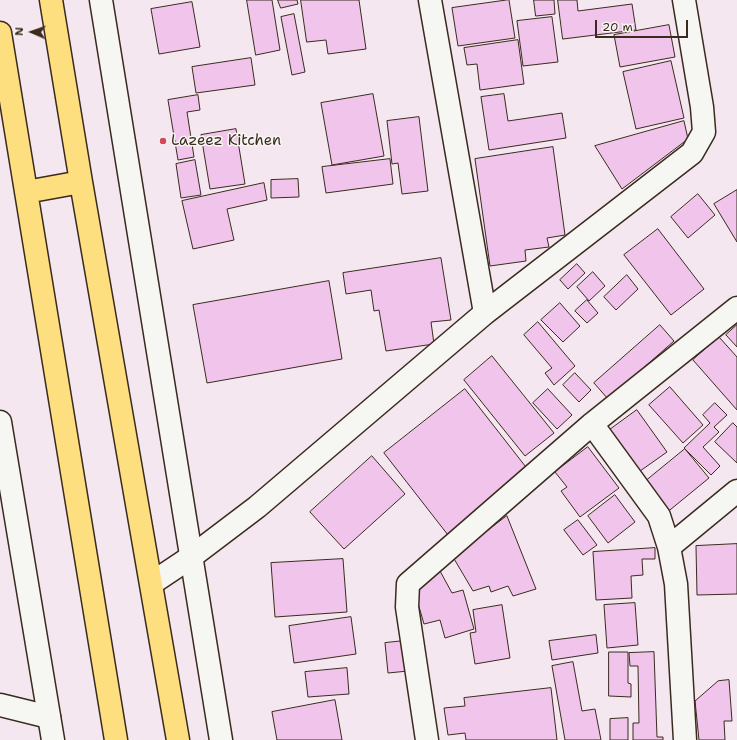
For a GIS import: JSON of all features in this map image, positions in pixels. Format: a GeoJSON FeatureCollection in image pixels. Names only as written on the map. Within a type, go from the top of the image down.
{"type":"FeatureCollection","features":[{"type":"Feature","properties":{"kind":"main road"},"geometry":{"type":"LineString","coordinates":[[51,0],[81,182],[152,583],[178,740]]}},
{"type":"Feature","properties":{"kind":"main road"},"geometry":{"type":"LineString","coordinates":[[0,34],[116,740]]}},
{"type":"Feature","properties":{"kind":"main road"},"geometry":{"type":"LineString","coordinates":[[26,192],[81,182]]}},
{"type":"Feature","properties":{"kind":"street"},"geometry":{"type":"LineString","coordinates":[[101,0],[221,740]]}},
{"type":"Feature","properties":{"kind":"street"},"geometry":{"type":"LineString","coordinates":[[430,0],[485,313]]}},
{"type":"Feature","properties":{"kind":"street"},"geometry":{"type":"LineString","coordinates":[[152,583],[191,557],[257,508],[485,313],[692,153],[704,132],[702,107],[684,0]]}},
{"type":"Feature","properties":{"kind":"street"},"geometry":{"type":"LineString","coordinates":[[427,740],[407,607],[408,584],[592,424],[737,308]]}},
{"type":"Feature","properties":{"kind":"street"},"geometry":{"type":"LineString","coordinates":[[0,422],[53,740]]}},
{"type":"Feature","properties":{"kind":"street"},"geometry":{"type":"LineString","coordinates":[[592,424],[659,516],[669,547],[676,584],[685,740]]}},
{"type":"Feature","properties":{"kind":"street"},"geometry":{"type":"LineString","coordinates":[[669,547],[737,491]]}},
{"type":"Feature","properties":{"kind":"street"},"geometry":{"type":"LineString","coordinates":[[0,705],[49,717]]}},
{"type":"Feature","properties":{"kind":"building"},"geometry":{"type":"Polygon","coordinates":[[[247,0],[272,0],[280,50],[256,55],[247,0]]]}},
{"type":"Feature","properties":{"kind":"building"},"geometry":{"type":"Polygon","coordinates":[[[278,0],[297,0],[298,4],[281,8],[278,0]]]}},
{"type":"Feature","properties":{"kind":"building"},"geometry":{"type":"Polygon","coordinates":[[[301,0],[359,0],[366,49],[328,54],[326,40],[307,42],[301,0]]]}},
{"type":"Feature","properties":{"kind":"building"},"geometry":{"type":"Polygon","coordinates":[[[509,0],[515,38],[458,46],[452,8],[509,0]]]}},
{"type":"Feature","properties":{"kind":"building"},"geometry":{"type":"Polygon","coordinates":[[[534,0],[554,0],[555,14],[536,16],[534,0]]]}},
{"type":"Feature","properties":{"kind":"building"},"geometry":{"type":"Polygon","coordinates":[[[558,0],[577,0],[578,11],[632,4],[636,30],[563,39],[558,0]]]}},
{"type":"Feature","properties":{"kind":"building"},"geometry":{"type":"Polygon","coordinates":[[[192,2],[200,47],[159,54],[151,9],[192,2]]]}},
{"type":"Feature","properties":{"kind":"building"},"geometry":{"type":"Polygon","coordinates":[[[294,14],[305,72],[292,75],[281,17],[294,14]]]}},
{"type":"Feature","properties":{"kind":"building"},"geometry":{"type":"Polygon","coordinates":[[[552,17],[558,62],[523,66],[517,21],[552,17]]]}},
{"type":"Feature","properties":{"kind":"building"},"geometry":{"type":"Polygon","coordinates":[[[669,25],[675,57],[620,67],[614,35],[669,25]]]}},
{"type":"Feature","properties":{"kind":"building"},"geometry":{"type":"Polygon","coordinates":[[[518,40],[524,84],[480,90],[477,64],[467,65],[464,48],[518,40]]]}},
{"type":"Feature","properties":{"kind":"building"},"geometry":{"type":"Polygon","coordinates":[[[251,58],[255,85],[196,93],[192,67],[251,58]]]}},
{"type":"Feature","properties":{"kind":"building"},"geometry":{"type":"Polygon","coordinates":[[[671,61],[684,118],[636,129],[623,72],[671,61]]]}},
{"type":"Feature","properties":{"kind":"building"},"geometry":{"type":"Polygon","coordinates":[[[373,94],[384,156],[332,165],[321,103],[373,94]]]}},
{"type":"Feature","properties":{"kind":"building"},"geometry":{"type":"Polygon","coordinates":[[[504,94],[508,121],[562,113],[566,138],[489,150],[481,97],[504,94]]]}},
{"type":"Feature","properties":{"kind":"building"},"geometry":{"type":"Polygon","coordinates":[[[198,95],[200,110],[187,112],[194,157],[178,160],[168,100],[198,95]]]}},
{"type":"Feature","properties":{"kind":"building"},"geometry":{"type":"Polygon","coordinates":[[[419,117],[428,191],[402,194],[398,163],[392,164],[387,121],[419,117]]]}},
{"type":"Feature","properties":{"kind":"building"},"geometry":{"type":"Polygon","coordinates":[[[684,121],[688,139],[622,189],[595,146],[684,121]]]}},
{"type":"Feature","properties":{"kind":"building"},"geometry":{"type":"Polygon","coordinates":[[[236,129],[245,184],[210,189],[201,135],[236,129]]]}},
{"type":"Feature","properties":{"kind":"building"},"geometry":{"type":"Polygon","coordinates":[[[553,147],[565,235],[547,238],[549,247],[525,250],[526,261],[490,266],[475,159],[553,147]]]}},
{"type":"Feature","properties":{"kind":"building"},"geometry":{"type":"Polygon","coordinates":[[[390,159],[393,184],[326,193],[322,167],[390,159]]]}},
{"type":"Feature","properties":{"kind":"building"},"geometry":{"type":"Polygon","coordinates":[[[195,160],[201,195],[181,198],[176,164],[195,160]]]}},
{"type":"Feature","properties":{"kind":"building"},"geometry":{"type":"Polygon","coordinates":[[[298,179],[299,197],[271,198],[271,180],[298,179]]]}},
{"type":"Feature","properties":{"kind":"building"},"geometry":{"type":"Polygon","coordinates":[[[264,183],[267,200],[227,209],[234,240],[193,249],[182,201],[264,183]]]}},
{"type":"Feature","properties":{"kind":"building"},"geometry":{"type":"Polygon","coordinates":[[[737,190],[737,242],[714,204],[737,190]]]}},
{"type":"Feature","properties":{"kind":"building"},"geometry":{"type":"Polygon","coordinates":[[[698,194],[715,215],[688,238],[671,217],[698,194]]]}},
{"type":"Feature","properties":{"kind":"building"},"geometry":{"type":"Polygon","coordinates":[[[658,229],[704,289],[671,315],[624,255],[658,229]]]}},
{"type":"Feature","properties":{"kind":"building"},"geometry":{"type":"Polygon","coordinates":[[[441,258],[451,320],[431,322],[434,344],[386,351],[379,310],[374,311],[371,290],[346,294],[343,273],[441,258]]]}},
{"type":"Feature","properties":{"kind":"building"},"geometry":{"type":"Polygon","coordinates":[[[577,264],[585,273],[568,289],[560,280],[577,264]]]}},
{"type":"Feature","properties":{"kind":"building"},"geometry":{"type":"Polygon","coordinates":[[[593,272],[605,286],[589,301],[577,287],[593,272]]]}},
{"type":"Feature","properties":{"kind":"building"},"geometry":{"type":"Polygon","coordinates":[[[627,275],[638,289],[616,310],[604,297],[627,275]]]}},
{"type":"Feature","properties":{"kind":"building"},"geometry":{"type":"Polygon","coordinates":[[[329,281],[342,359],[207,383],[193,305],[329,281]]]}},
{"type":"Feature","properties":{"kind":"building"},"geometry":{"type":"Polygon","coordinates":[[[587,300],[598,313],[587,323],[575,311],[587,300]]]}},
{"type":"Feature","properties":{"kind":"building"},"geometry":{"type":"Polygon","coordinates":[[[560,303],[580,326],[563,342],[541,320],[560,303]]]}},
{"type":"Feature","properties":{"kind":"building"},"geometry":{"type":"Polygon","coordinates":[[[538,322],[575,366],[554,385],[545,373],[552,368],[524,335],[538,322]]]}},
{"type":"Feature","properties":{"kind":"building"},"geometry":{"type":"Polygon","coordinates":[[[660,325],[674,341],[608,399],[594,383],[660,325]]]}},
{"type":"Feature","properties":{"kind":"building"},"geometry":{"type":"Polygon","coordinates":[[[737,325],[737,347],[726,335],[737,325]]]}},
{"type":"Feature","properties":{"kind":"building"},"geometry":{"type":"Polygon","coordinates":[[[719,337],[737,357],[737,410],[693,360],[719,337]]]}},
{"type":"Feature","properties":{"kind":"building"},"geometry":{"type":"Polygon","coordinates":[[[492,356],[554,433],[525,456],[464,380],[492,356]]]}},
{"type":"Feature","properties":{"kind":"building"},"geometry":{"type":"Polygon","coordinates":[[[575,373],[591,390],[579,402],[563,385],[575,373]]]}},
{"type":"Feature","properties":{"kind":"building"},"geometry":{"type":"Polygon","coordinates":[[[670,387],[703,425],[683,443],[649,405],[670,387]]]}},
{"type":"Feature","properties":{"kind":"building"},"geometry":{"type":"Polygon","coordinates":[[[465,389],[529,471],[448,535],[384,453],[465,389]]]}},
{"type":"Feature","properties":{"kind":"building"},"geometry":{"type":"Polygon","coordinates":[[[548,389],[572,415],[557,429],[533,403],[548,389]]]}},
{"type":"Feature","properties":{"kind":"building"},"geometry":{"type":"Polygon","coordinates":[[[715,403],[727,415],[714,427],[719,432],[703,447],[720,466],[711,475],[684,448],[710,423],[703,415],[715,403]]]}},
{"type":"Feature","properties":{"kind":"building"},"geometry":{"type":"Polygon","coordinates":[[[637,410],[667,452],[633,476],[604,434],[637,410]]]}},
{"type":"Feature","properties":{"kind":"building"},"geometry":{"type":"Polygon","coordinates":[[[733,423],[737,427],[737,463],[715,442],[733,423]]]}},
{"type":"Feature","properties":{"kind":"building"},"geometry":{"type":"Polygon","coordinates":[[[588,447],[619,488],[580,517],[561,491],[567,487],[555,472],[588,447]]]}},
{"type":"Feature","properties":{"kind":"building"},"geometry":{"type":"Polygon","coordinates":[[[685,449],[709,478],[665,514],[641,485],[685,449]]]}},
{"type":"Feature","properties":{"kind":"building"},"geometry":{"type":"Polygon","coordinates":[[[372,456],[405,494],[344,549],[310,512],[372,456]]]}},
{"type":"Feature","properties":{"kind":"building"},"geometry":{"type":"Polygon","coordinates":[[[615,495],[635,522],[608,543],[588,516],[615,495]]]}},
{"type":"Feature","properties":{"kind":"building"},"geometry":{"type":"Polygon","coordinates":[[[507,516],[536,589],[513,596],[508,586],[491,592],[489,586],[473,591],[453,557],[507,516]]]}},
{"type":"Feature","properties":{"kind":"building"},"geometry":{"type":"Polygon","coordinates":[[[578,520],[597,545],[583,555],[564,530],[578,520]]]}},
{"type":"Feature","properties":{"kind":"building"},"geometry":{"type":"Polygon","coordinates":[[[737,544],[737,594],[697,595],[696,546],[737,544]]]}},
{"type":"Feature","properties":{"kind":"building"},"geometry":{"type":"Polygon","coordinates":[[[655,548],[655,559],[642,559],[643,575],[631,576],[632,598],[596,600],[593,552],[655,548]]]}},
{"type":"Feature","properties":{"kind":"building"},"geometry":{"type":"Polygon","coordinates":[[[343,559],[347,612],[275,617],[271,563],[343,559]]]}},
{"type":"Feature","properties":{"kind":"building"},"geometry":{"type":"Polygon","coordinates":[[[440,571],[452,593],[463,590],[474,629],[445,638],[440,620],[424,624],[415,593],[440,571]]]}},
{"type":"Feature","properties":{"kind":"building"},"geometry":{"type":"Polygon","coordinates":[[[635,603],[638,645],[607,648],[604,605],[635,603]]]}},
{"type":"Feature","properties":{"kind":"building"},"geometry":{"type":"Polygon","coordinates":[[[502,605],[510,658],[475,664],[470,633],[476,632],[473,610],[502,605]]]}},
{"type":"Feature","properties":{"kind":"building"},"geometry":{"type":"Polygon","coordinates":[[[351,617],[356,654],[294,663],[289,626],[351,617]]]}},
{"type":"Feature","properties":{"kind":"building"},"geometry":{"type":"Polygon","coordinates":[[[596,635],[598,653],[552,660],[549,641],[596,635]]]}},
{"type":"Feature","properties":{"kind":"building"},"geometry":{"type":"Polygon","coordinates":[[[404,641],[408,671],[388,673],[385,643],[404,641]]]}},
{"type":"Feature","properties":{"kind":"building"},"geometry":{"type":"Polygon","coordinates":[[[609,652],[628,652],[628,683],[631,684],[631,697],[609,696],[609,652]]]}},
{"type":"Feature","properties":{"kind":"building"},"geometry":{"type":"Polygon","coordinates":[[[654,652],[657,737],[663,737],[663,740],[633,740],[633,723],[639,723],[638,666],[630,666],[629,653],[654,652]]]}},
{"type":"Feature","properties":{"kind":"building"},"geometry":{"type":"Polygon","coordinates":[[[573,662],[582,711],[595,709],[601,740],[565,740],[552,666],[573,662]]]}},
{"type":"Feature","properties":{"kind":"building"},"geometry":{"type":"Polygon","coordinates":[[[347,668],[349,694],[308,697],[305,672],[347,668]]]}},
{"type":"Feature","properties":{"kind":"building"},"geometry":{"type":"Polygon","coordinates":[[[729,680],[732,721],[724,721],[725,740],[699,740],[695,701],[718,681],[729,680]]]}},
{"type":"Feature","properties":{"kind":"building"},"geometry":{"type":"Polygon","coordinates":[[[551,688],[557,740],[466,740],[465,733],[448,735],[444,708],[465,706],[464,698],[551,688]]]}},
{"type":"Feature","properties":{"kind":"building"},"geometry":{"type":"Polygon","coordinates":[[[335,700],[342,740],[277,740],[272,712],[335,700]]]}},
{"type":"Feature","properties":{"kind":"building"},"geometry":{"type":"Polygon","coordinates":[[[628,718],[628,740],[610,740],[610,719],[628,718]]]}},
{"type":"Feature","properties":{"kind":"place","name":"Lazeez Kitchen"},"geometry":{"type":"Point","coordinates":[163,141]}}]}
